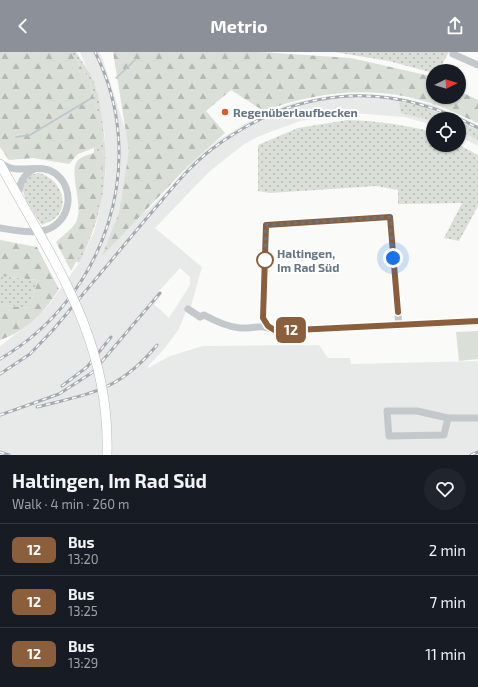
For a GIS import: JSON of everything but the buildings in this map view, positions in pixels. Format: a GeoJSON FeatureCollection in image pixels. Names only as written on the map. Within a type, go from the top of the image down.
{"type":"FeatureCollection","features":[{"type":"Feature","properties":{"kind":"main road"},"geometry":{"type":"LineString","coordinates":[[0,164],[4,177],[18,196],[65,279],[88,333],[103,394],[106,455]]}},
{"type":"Feature","properties":{"kind":"street"},"geometry":{"type":"LineString","coordinates":[[453,54],[478,65]]}},
{"type":"Feature","properties":{"kind":"street"},"geometry":{"type":"LineString","coordinates":[[0,164],[14,169],[41,168],[50,171],[65,184],[68,198],[65,214],[54,226],[39,232],[0,228]]}},
{"type":"Feature","properties":{"kind":"street"},"geometry":{"type":"LineString","coordinates":[[18,196],[21,181],[24,176],[34,169]]}},
{"type":"Feature","properties":{"kind":"street"},"geometry":{"type":"LineString","coordinates":[[399,326],[390,217],[266,225],[263,318],[268,326],[276,331],[399,326],[478,322]]}},
{"type":"Feature","properties":{"kind":"street"},"geometry":{"type":"LineString","coordinates":[[188,309],[200,317],[204,315],[216,322],[239,328],[268,326]]}},
{"type":"Feature","properties":{"kind":"street"},"geometry":{"type":"LineString","coordinates":[[448,418],[444,435],[389,436],[387,411],[417,411],[448,418],[478,418]]}},
{"type":"Feature","properties":{"kind":"shaded area"},"geometry":{"type":"Polygon","coordinates":[[[80,52],[99,52],[102,57],[133,154],[120,230],[149,209],[172,186],[192,162],[220,139],[257,117],[293,103],[349,94],[390,96],[434,105],[449,112],[426,112],[426,123],[404,117],[352,113],[300,121],[257,137],[243,145],[210,171],[155,228],[202,267],[191,306],[186,311],[179,329],[148,368],[170,356],[203,346],[319,345],[328,358],[350,358],[351,364],[478,361],[478,455],[0,455],[0,346],[36,319],[51,302],[79,263],[94,232],[99,214],[106,173],[105,135],[97,93],[80,52]],[[180,268],[159,291],[162,294],[154,304],[169,318],[190,285],[190,277],[180,268]]]}},
{"type":"Feature","properties":{"kind":"shaded area"},"geometry":{"type":"Polygon","coordinates":[[[466,120],[478,125],[478,146],[466,140],[466,120]]]}},
{"type":"Feature","properties":{"kind":"green space"},"geometry":{"type":"Polygon","coordinates":[[[0,52],[71,52],[89,79],[104,144],[78,154],[69,164],[33,158],[9,160],[0,147],[0,52]]]}},
{"type":"Feature","properties":{"kind":"green space"},"geometry":{"type":"Polygon","coordinates":[[[71,52],[76,52],[96,88],[100,103],[106,158],[103,193],[99,211],[94,228],[79,263],[76,261],[92,232],[104,150],[94,153],[94,148],[104,144],[89,79],[71,52]]]}},
{"type":"Feature","properties":{"kind":"green space"},"geometry":{"type":"Polygon","coordinates":[[[113,52],[259,52],[351,58],[426,75],[426,102],[410,97],[389,94],[368,92],[347,93],[305,99],[264,111],[231,90],[206,111],[225,133],[189,165],[102,256],[119,213],[129,151],[113,52]]]}},
{"type":"Feature","properties":{"kind":"green space"},"geometry":{"type":"Polygon","coordinates":[[[334,52],[449,52],[442,64],[426,64],[426,71],[389,61],[334,52]]]}},
{"type":"Feature","properties":{"kind":"green space"},"geometry":{"type":"Polygon","coordinates":[[[466,94],[478,100],[478,123],[466,118],[466,112],[453,112],[433,104],[466,104],[466,94]]]}},
{"type":"Feature","properties":{"kind":"green space"},"geometry":{"type":"Polygon","coordinates":[[[399,102],[420,106],[436,112],[426,112],[426,119],[401,113],[399,102]]]}},
{"type":"Feature","properties":{"kind":"green space"},"geometry":{"type":"Polygon","coordinates":[[[348,120],[370,121],[412,127],[426,130],[426,152],[466,152],[466,149],[478,155],[478,206],[459,241],[444,238],[462,203],[398,204],[398,190],[376,186],[270,193],[258,191],[258,145],[298,128],[348,120]]]}},
{"type":"Feature","properties":{"kind":"green space"},"geometry":{"type":"Polygon","coordinates":[[[466,125],[478,131],[478,140],[466,134],[466,125]]]}},
{"type":"Feature","properties":{"kind":"green space"},"geometry":{"type":"Polygon","coordinates":[[[104,150],[100,194],[92,232],[71,271],[56,242],[71,229],[77,220],[78,205],[74,171],[75,165],[78,160],[83,157],[104,150]]]}},
{"type":"Feature","properties":{"kind":"green space"},"geometry":{"type":"Polygon","coordinates":[[[39,173],[52,180],[61,193],[63,200],[59,214],[53,220],[42,225],[24,195],[23,187],[24,181],[29,176],[39,173]]]}},
{"type":"Feature","properties":{"kind":"green space"},"geometry":{"type":"Polygon","coordinates":[[[0,240],[37,247],[59,289],[47,306],[34,320],[19,331],[0,340],[0,305],[29,308],[38,280],[0,276],[0,240]]]}},
{"type":"Feature","properties":{"kind":"green space"},"geometry":{"type":"Polygon","coordinates":[[[0,276],[38,280],[29,308],[0,305],[0,276]]]}},
{"type":"Feature","properties":{"kind":"green space"},"geometry":{"type":"Polygon","coordinates":[[[478,331],[478,359],[459,361],[456,332],[478,331]]]}},
{"type":"Feature","properties":{"kind":"waterway"},"geometry":{"type":"LineString","coordinates":[[116,78],[135,60]]}},
{"type":"Feature","properties":{"kind":"waterway"},"geometry":{"type":"LineString","coordinates":[[16,137],[30,135],[90,99]]}},
{"type":"Feature","properties":{"kind":"railway"},"geometry":{"type":"LineString","coordinates":[[0,359],[37,333],[67,301],[91,264],[108,224],[117,182],[119,138],[111,95],[95,52]]}},
{"type":"Feature","properties":{"kind":"railway"},"geometry":{"type":"LineString","coordinates":[[0,374],[30,354],[53,330],[186,173],[212,149],[244,128],[276,112],[309,102],[342,96],[376,96],[409,102],[444,112],[478,128]]}},
{"type":"Feature","properties":{"kind":"railway"},"geometry":{"type":"LineString","coordinates":[[0,415],[59,394],[93,372],[160,293]]}},
{"type":"Feature","properties":{"kind":"railway"},"geometry":{"type":"LineString","coordinates":[[62,386],[87,367],[111,337]]}},
{"type":"Feature","properties":{"kind":"railway"},"geometry":{"type":"LineString","coordinates":[[37,407],[74,398],[103,388],[117,381],[130,372],[157,345]]}},
{"type":"Feature","properties":{"kind":"railway"},"geometry":{"type":"LineString","coordinates":[[0,452],[9,455]]}},
{"type":"Feature","properties":{"kind":"railway"},"geometry":{"type":"LineString","coordinates":[[471,455],[478,452]]}},
{"type":"Feature","properties":{"kind":"bus line","name":"12"},"geometry":{"type":"LineString","coordinates":[[398,312],[390,217],[266,225],[263,318],[268,326],[276,331],[478,321]]}},
{"type":"Feature","properties":{"kind":"place","name":"Regenüberlaufbecken"},"geometry":{"type":"Point","coordinates":[225,112]}},
{"type":"Feature","properties":{"kind":"place","name":"Haltingen, Im Rad Süd"},"geometry":{"type":"Point","coordinates":[265,260]}},
{"type":"Feature","properties":{"kind":"route"},"geometry":{"type":"LineString","coordinates":[[265,260],[266,225],[390,217],[393,258]]}}]}
